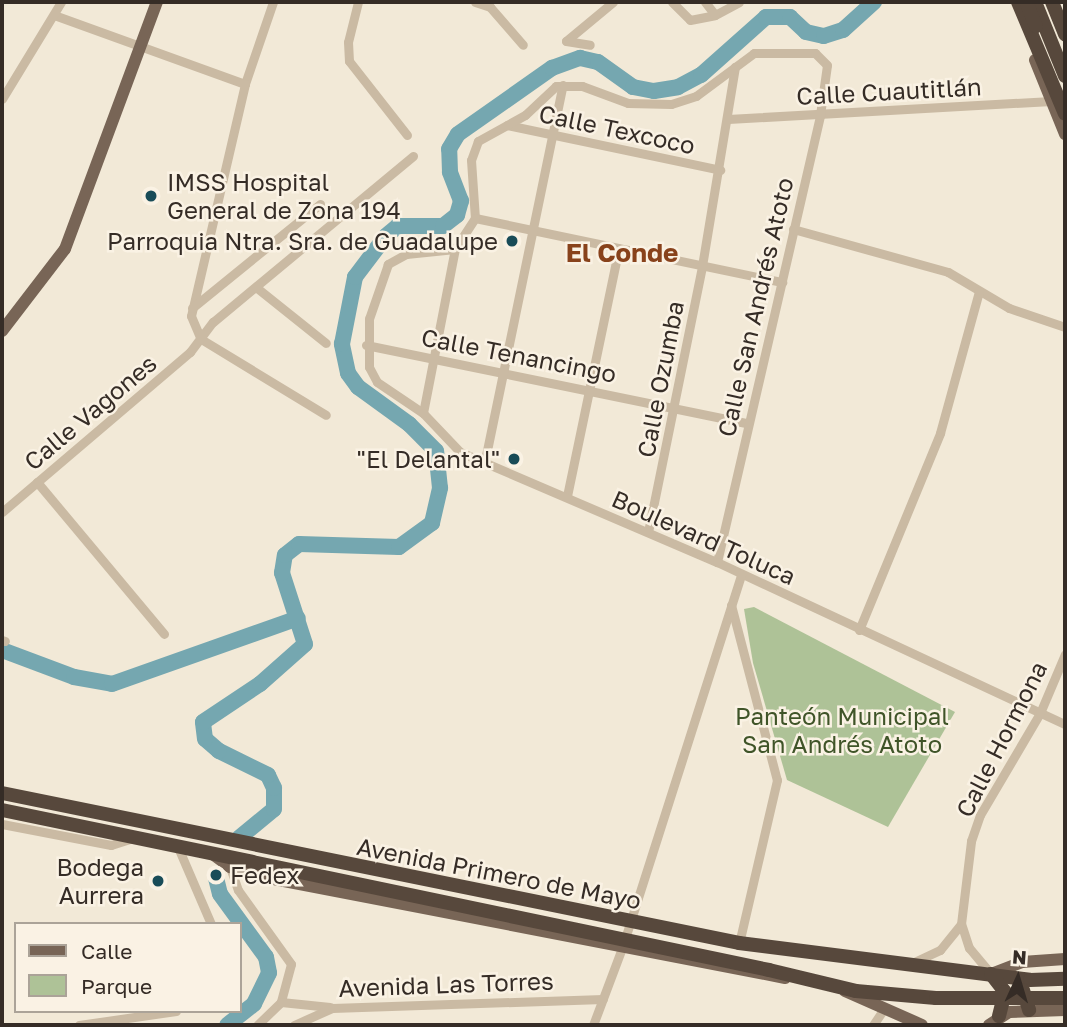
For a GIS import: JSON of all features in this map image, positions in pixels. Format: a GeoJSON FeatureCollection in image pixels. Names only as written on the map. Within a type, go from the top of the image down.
{"type":"FeatureCollection","features":[{"type":"Feature","properties":{"kind":"highway"},"geometry":{"type":"LineString","coordinates":[[1018,2],[1047,31]]}},
{"type":"Feature","properties":{"kind":"highway"},"geometry":{"type":"LineString","coordinates":[[1018,2],[1065,114]]}},
{"type":"Feature","properties":{"kind":"highway"},"geometry":{"type":"LineString","coordinates":[[1026,2],[1058,99]]}},
{"type":"Feature","properties":{"kind":"highway"},"geometry":{"type":"LineString","coordinates":[[1035,2],[1065,76]]}},
{"type":"Feature","properties":{"kind":"highway"},"geometry":{"type":"LineString","coordinates":[[1052,2],[1065,34]]}},
{"type":"Feature","properties":{"kind":"highway"},"geometry":{"type":"LineString","coordinates":[[1061,2],[1065,11]]}},
{"type":"Feature","properties":{"kind":"highway","name":"Avenida Primero de Mayo"},"geometry":{"type":"LineString","coordinates":[[2,793],[450,887],[739,943],[991,974]]}},
{"type":"Feature","properties":{"kind":"highway","name":"Avenida Primero de Mayo"},"geometry":{"type":"LineString","coordinates":[[2,810],[107,829],[856,990],[936,998],[1065,998]]}},
{"type":"Feature","properties":{"kind":"highway"},"geometry":{"type":"LineString","coordinates":[[446,913],[456,902],[450,887]]}},
{"type":"Feature","properties":{"kind":"highway"},"geometry":{"type":"LineString","coordinates":[[1032,976],[1065,971]]}},
{"type":"Feature","properties":{"kind":"highway"},"geometry":{"type":"LineString","coordinates":[[991,974],[1065,979]]}},
{"type":"Feature","properties":{"kind":"highway"},"geometry":{"type":"LineString","coordinates":[[991,974],[1006,997],[994,1022]]}},
{"type":"Feature","properties":{"kind":"highway"},"geometry":{"type":"LineString","coordinates":[[1029,1010],[1022,995],[1032,976]]}},
{"type":"Feature","properties":{"kind":"main road"},"geometry":{"type":"LineString","coordinates":[[2,331],[65,249],[157,2]]}},
{"type":"Feature","properties":{"kind":"main road"},"geometry":{"type":"LineString","coordinates":[[1011,2],[1058,99],[1065,134]]}},
{"type":"Feature","properties":{"kind":"main road","name":"Avenida Primero de Mayo"},"geometry":{"type":"LineString","coordinates":[[211,853],[230,867],[446,913],[767,977],[796,976]]}},
{"type":"Feature","properties":{"kind":"main road","name":"Avenida Primero de Mayo"},"geometry":{"type":"LineString","coordinates":[[991,974],[1022,962],[1065,959]]}},
{"type":"Feature","properties":{"kind":"main road","name":"Avenida Primero de Mayo"},"geometry":{"type":"LineString","coordinates":[[836,986],[883,1010],[922,1025]]}},
{"type":"Feature","properties":{"kind":"main road"},"geometry":{"type":"LineString","coordinates":[[994,1022],[1029,1010],[1065,1010]]}},
{"type":"Feature","properties":{"kind":"street"},"geometry":{"type":"LineString","coordinates":[[2,100],[61,2]]}},
{"type":"Feature","properties":{"kind":"street"},"geometry":{"type":"LineString","coordinates":[[273,2],[245,84],[192,308],[192,328],[201,339],[326,415]]}},
{"type":"Feature","properties":{"kind":"street"},"geometry":{"type":"LineString","coordinates":[[358,2],[348,42],[349,61],[407,135]]}},
{"type":"Feature","properties":{"kind":"street"},"geometry":{"type":"LineString","coordinates":[[475,2],[491,4],[523,45]]}},
{"type":"Feature","properties":{"kind":"street"},"geometry":{"type":"LineString","coordinates":[[590,45],[566,41],[614,2]]}},
{"type":"Feature","properties":{"kind":"street"},"geometry":{"type":"LineString","coordinates":[[673,2],[690,20],[715,15],[739,2]]}},
{"type":"Feature","properties":{"kind":"street"},"geometry":{"type":"LineString","coordinates":[[705,2],[715,15]]}},
{"type":"Feature","properties":{"kind":"street"},"geometry":{"type":"LineString","coordinates":[[54,15],[245,84]]}},
{"type":"Feature","properties":{"kind":"street","name":"Calle San Andrés Atoto"},"geometry":{"type":"LineString","coordinates":[[717,562],[820,115],[825,60],[815,54],[764,51],[735,67]]}},
{"type":"Feature","properties":{"kind":"street"},"geometry":{"type":"LineString","coordinates":[[423,414],[455,248],[475,218],[471,175],[474,148],[478,141],[507,125],[564,85],[582,86],[628,103],[671,104],[696,96],[735,67]]}},
{"type":"Feature","properties":{"kind":"street","name":"Calle Ozumba"},"geometry":{"type":"LineString","coordinates":[[648,532],[720,170],[735,67]]}},
{"type":"Feature","properties":{"kind":"street"},"geometry":{"type":"LineString","coordinates":[[485,460],[564,85]]}},
{"type":"Feature","properties":{"kind":"street","name":"Calle Cuautitlán"},"geometry":{"type":"LineString","coordinates":[[727,119],[1058,99]]}},
{"type":"Feature","properties":{"kind":"street","name":"Calle Texcoco"},"geometry":{"type":"LineString","coordinates":[[507,125],[720,170]]}},
{"type":"Feature","properties":{"kind":"street","name":"Calle Vagones"},"geometry":{"type":"LineString","coordinates":[[2,512],[201,339],[214,322],[413,156]]}},
{"type":"Feature","properties":{"kind":"street"},"geometry":{"type":"LineString","coordinates":[[192,308],[320,204]]}},
{"type":"Feature","properties":{"kind":"street"},"geometry":{"type":"LineString","coordinates":[[475,218],[782,282]]}},
{"type":"Feature","properties":{"kind":"street"},"geometry":{"type":"LineString","coordinates":[[793,229],[948,272],[1009,308],[1065,327]]}},
{"type":"Feature","properties":{"kind":"street"},"geometry":{"type":"LineString","coordinates":[[366,345],[388,264],[405,254],[455,248]]}},
{"type":"Feature","properties":{"kind":"street"},"geometry":{"type":"LineString","coordinates":[[567,496],[619,248]]}},
{"type":"Feature","properties":{"kind":"street"},"geometry":{"type":"LineString","coordinates":[[257,288],[326,343]]}},
{"type":"Feature","properties":{"kind":"street"},"geometry":{"type":"LineString","coordinates":[[859,630],[940,433],[979,291]]}},
{"type":"Feature","properties":{"kind":"street","name":"Calle Tenancingo"},"geometry":{"type":"LineString","coordinates":[[366,345],[505,370],[747,423]]}},
{"type":"Feature","properties":{"kind":"street","name":"Boulevard Toluca"},"geometry":{"type":"LineString","coordinates":[[366,345],[366,358],[377,382],[423,414],[460,452],[485,460],[717,562],[1065,724]]}},
{"type":"Feature","properties":{"kind":"street"},"geometry":{"type":"LineString","coordinates":[[37,482],[164,634]]}},
{"type":"Feature","properties":{"kind":"street"},"geometry":{"type":"LineString","coordinates":[[593,1025],[622,948],[741,574]]}},
{"type":"Feature","properties":{"kind":"street"},"geometry":{"type":"LineString","coordinates":[[731,605],[777,780],[739,943]]}},
{"type":"Feature","properties":{"kind":"street","name":"Calle Hormona"},"geometry":{"type":"LineString","coordinates":[[961,924],[971,841],[980,815],[1040,713],[1065,654]]}},
{"type":"Feature","properties":{"kind":"street","name":"Avenida Primero de Mayo"},"geometry":{"type":"LineString","coordinates":[[2,824],[111,845],[138,836]]}},
{"type":"Feature","properties":{"kind":"street"},"geometry":{"type":"LineString","coordinates":[[176,844],[210,922]]}},
{"type":"Feature","properties":{"kind":"street"},"geometry":{"type":"LineString","coordinates":[[230,867],[238,890],[287,953],[291,976],[281,1002],[257,1025]]}},
{"type":"Feature","properties":{"kind":"street"},"geometry":{"type":"LineString","coordinates":[[896,964],[933,954],[961,924]]}},
{"type":"Feature","properties":{"kind":"street"},"geometry":{"type":"LineString","coordinates":[[961,924],[968,948],[991,974]]}},
{"type":"Feature","properties":{"kind":"street"},"geometry":{"type":"LineString","coordinates":[[603,944],[615,968]]}},
{"type":"Feature","properties":{"kind":"street","name":"Avenida Las Torres"},"geometry":{"type":"LineString","coordinates":[[294,1025],[332,1007],[603,999]]}},
{"type":"Feature","properties":{"kind":"street"},"geometry":{"type":"LineString","coordinates":[[281,1002],[332,1007]]}},
{"type":"Feature","properties":{"kind":"street"},"geometry":{"type":"LineString","coordinates":[[873,1025],[883,1010]]}},
{"type":"Feature","properties":{"kind":"street"},"geometry":{"type":"LineString","coordinates":[[79,1025],[113,1024],[166,1013]]}},
{"type":"Feature","properties":{"kind":"green space","name":"Panteón Municipal San Andrés Atoto"},"geometry":{"type":"Polygon","coordinates":[[[754,607],[955,712],[888,827],[787,780],[753,663],[744,609],[754,607]]]}},
{"type":"Feature","properties":{"kind":"waterway"},"geometry":{"type":"LineString","coordinates":[[239,838],[274,809],[274,788],[268,775],[219,751],[205,739],[203,722],[260,684],[305,644],[282,573],[285,555],[299,544],[399,547],[432,523],[440,488],[436,451],[409,424],[358,387],[348,373],[342,344],[355,277],[386,236],[398,226],[443,226],[457,215],[461,201],[450,172],[449,149],[458,134],[552,68],[580,58],[598,62],[633,87],[654,91],[678,87],[701,75],[766,17],[790,17],[806,32],[824,36],[843,30],[874,2]]}},
{"type":"Feature","properties":{"kind":"waterway"},"geometry":{"type":"LineString","coordinates":[[2,650],[74,677],[112,684],[298,618]]}},
{"type":"Feature","properties":{"kind":"waterway"},"geometry":{"type":"LineString","coordinates":[[216,878],[220,894],[240,922]]}},
{"type":"Feature","properties":{"kind":"waterway"},"geometry":{"type":"LineString","coordinates":[[227,1025],[254,1004],[269,973],[266,957],[242,924]]}},
{"type":"Feature","properties":{"kind":"place","name":"IMSS Hospital General de Zona 194"},"geometry":{"type":"Point","coordinates":[151,196]}},
{"type":"Feature","properties":{"kind":"place","name":"Parroquia Ntra. Sra. de Guadalupe"},"geometry":{"type":"Point","coordinates":[512,241]}},
{"type":"Feature","properties":{"kind":"place","name":"\"El Delantal\""},"geometry":{"type":"Point","coordinates":[514,459]}},
{"type":"Feature","properties":{"kind":"place","name":"Fedex"},"geometry":{"type":"Point","coordinates":[216,875]}},
{"type":"Feature","properties":{"kind":"place","name":"Bodega Aurrera"},"geometry":{"type":"Point","coordinates":[158,881]}},
{"type":"Feature","properties":{"kind":"district","name":"El Conde"},"geometry":{"type":"Point","coordinates":[622,253]}}]}
